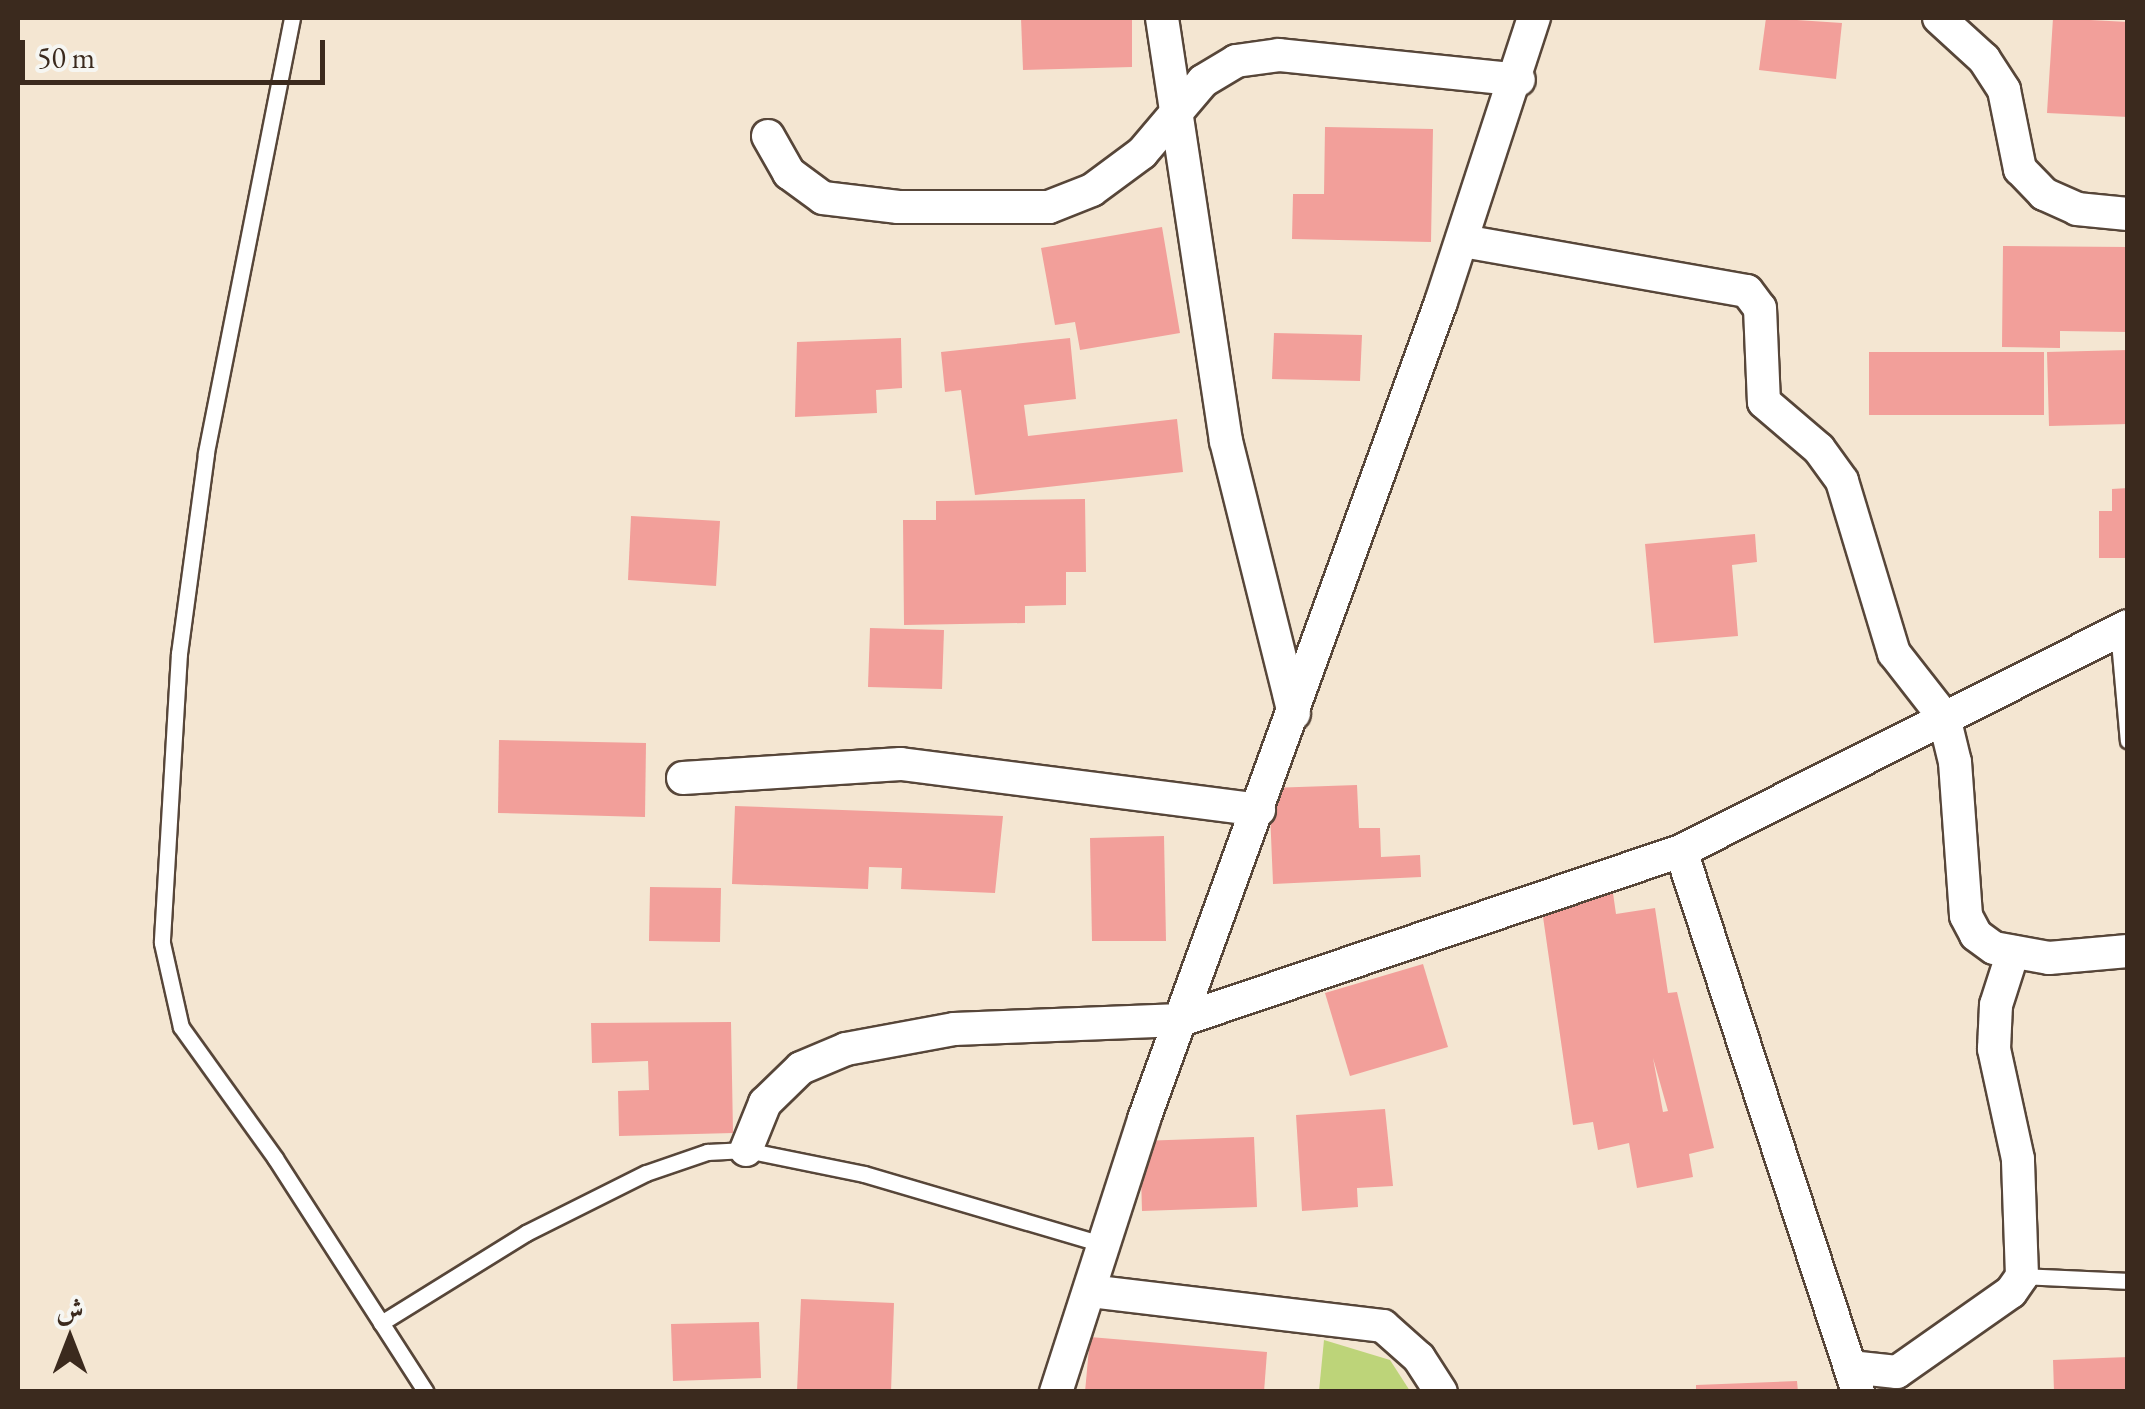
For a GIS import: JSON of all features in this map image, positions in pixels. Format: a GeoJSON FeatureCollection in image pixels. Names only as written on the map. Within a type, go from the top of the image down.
{"type":"FeatureCollection","features":[{"type":"Feature","properties":{"kind":"street"},"geometry":{"type":"LineString","coordinates":[[1162,18],[1226,441],[1294,714]]}},
{"type":"Feature","properties":{"kind":"street"},"geometry":{"type":"LineString","coordinates":[[1056,1392],[1181,1020],[1463,241],[1519,80],[1534,18]]}},
{"type":"Feature","properties":{"kind":"street"},"geometry":{"type":"LineString","coordinates":[[1938,18],[1984,60],[2004,90],[2020,168],[2044,194],[2078,209],[2128,214]]}},
{"type":"Feature","properties":{"kind":"street"},"geometry":{"type":"LineString","coordinates":[[768,136],[789,173],[823,198],[1004,210],[1049,206],[1092,190],[1142,153],[1203,81],[1236,62],[1279,55],[1519,80]]}},
{"type":"Feature","properties":{"kind":"street"},"geometry":{"type":"LineString","coordinates":[[1463,241],[1748,291],[1760,308],[1764,402],[1819,448],[1842,481],[1894,653],[1944,717],[1956,762],[1966,916],[1976,935],[2013,952],[2049,958],[2128,951]]}},
{"type":"Feature","properties":{"kind":"street"},"geometry":{"type":"LineString","coordinates":[[746,1150],[765,1104],[801,1068],[846,1049],[954,1029],[1181,1020],[1682,851],[2123,628]]}},
{"type":"Feature","properties":{"kind":"street"},"geometry":{"type":"LineString","coordinates":[[683,778],[900,764],[1259,810]]}},
{"type":"Feature","properties":{"kind":"street"},"geometry":{"type":"LineString","coordinates":[[1682,851],[1854,1379],[1897,1372],[2011,1292],[2022,1276],[2018,1159],[1994,1049],[1996,1005],[2013,952]]}},
{"type":"Feature","properties":{"kind":"street"},"geometry":{"type":"LineString","coordinates":[[1090,1290],[1383,1326],[1419,1358],[1440,1392]]}},
{"type":"Feature","properties":{"kind":"lane"},"geometry":{"type":"LineString","coordinates":[[292,18],[206,454],[178,653],[162,944],[181,1027],[426,1392]]}},
{"type":"Feature","properties":{"kind":"lane"},"geometry":{"type":"LineString","coordinates":[[2123,628],[2128,741]]}},
{"type":"Feature","properties":{"kind":"lane"},"geometry":{"type":"LineString","coordinates":[[382,1323],[526,1233],[646,1172],[708,1152],[746,1150],[864,1174],[1104,1245]]}},
{"type":"Feature","properties":{"kind":"lane"},"geometry":{"type":"LineString","coordinates":[[2022,1276],[2128,1281]]}},
{"type":"Feature","properties":{"kind":"green space"},"geometry":{"type":"Polygon","coordinates":[[[1324,1340],[1390,1360],[1410,1391],[1319,1391],[1324,1340]]]}},
{"type":"Feature","properties":{"kind":"building"},"geometry":{"type":"Polygon","coordinates":[[[1021,18],[1132,18],[1132,67],[1023,70],[1021,18]]]}},
{"type":"Feature","properties":{"kind":"building"},"geometry":{"type":"Polygon","coordinates":[[[1766,18],[1842,23],[1836,79],[1759,70],[1766,18]]]}},
{"type":"Feature","properties":{"kind":"building"},"geometry":{"type":"Polygon","coordinates":[[[2053,18],[2128,22],[2128,117],[2047,113],[2053,18]]]}},
{"type":"Feature","properties":{"kind":"building"},"geometry":{"type":"Polygon","coordinates":[[[1325,127],[1433,129],[1431,242],[1292,239],[1293,194],[1324,194],[1325,127]]]}},
{"type":"Feature","properties":{"kind":"building"},"geometry":{"type":"Polygon","coordinates":[[[1162,227],[1180,333],[1080,350],[1075,322],[1055,325],[1041,248],[1162,227]]]}},
{"type":"Feature","properties":{"kind":"building"},"geometry":{"type":"Polygon","coordinates":[[[2003,246],[2128,247],[2128,332],[2060,331],[2060,348],[2002,347],[2003,246]]]}},
{"type":"Feature","properties":{"kind":"building"},"geometry":{"type":"Polygon","coordinates":[[[1274,333],[1362,335],[1360,381],[1272,379],[1274,333]]]}},
{"type":"Feature","properties":{"kind":"building"},"geometry":{"type":"Polygon","coordinates":[[[901,338],[902,388],[876,390],[877,413],[795,417],[797,342],[901,338]]]}},
{"type":"Feature","properties":{"kind":"building"},"geometry":{"type":"Polygon","coordinates":[[[1070,338],[1076,399],[1024,405],[1028,436],[1177,419],[1183,472],[975,495],[961,390],[945,392],[941,352],[1070,338]]]}},
{"type":"Feature","properties":{"kind":"building"},"geometry":{"type":"Polygon","coordinates":[[[2128,350],[2128,424],[2049,426],[2047,352],[2128,350]]]}},
{"type":"Feature","properties":{"kind":"building"},"geometry":{"type":"Polygon","coordinates":[[[1869,352],[2044,352],[2044,415],[1869,415],[1869,352]]]}},
{"type":"Feature","properties":{"kind":"building"},"geometry":{"type":"Polygon","coordinates":[[[2128,488],[2128,558],[2099,558],[2099,511],[2112,511],[2112,489],[2128,488]]]}},
{"type":"Feature","properties":{"kind":"building"},"geometry":{"type":"Polygon","coordinates":[[[1085,499],[1086,572],[1066,572],[1066,605],[1025,606],[1025,623],[904,625],[903,520],[936,520],[936,501],[1085,499]]]}},
{"type":"Feature","properties":{"kind":"building"},"geometry":{"type":"Polygon","coordinates":[[[631,516],[720,521],[716,586],[628,580],[631,516]]]}},
{"type":"Feature","properties":{"kind":"building"},"geometry":{"type":"Polygon","coordinates":[[[1755,534],[1757,562],[1732,565],[1738,636],[1654,643],[1645,544],[1755,534]]]}},
{"type":"Feature","properties":{"kind":"building"},"geometry":{"type":"Polygon","coordinates":[[[870,628],[944,630],[942,689],[868,687],[870,628]]]}},
{"type":"Feature","properties":{"kind":"building"},"geometry":{"type":"Polygon","coordinates":[[[499,740],[646,743],[645,817],[498,813],[499,740]]]}},
{"type":"Feature","properties":{"kind":"building"},"geometry":{"type":"Polygon","coordinates":[[[1357,785],[1359,828],[1380,828],[1381,857],[1420,855],[1421,877],[1273,884],[1269,788],[1357,785]]]}},
{"type":"Feature","properties":{"kind":"building"},"geometry":{"type":"Polygon","coordinates":[[[735,806],[1003,816],[995,893],[901,889],[902,868],[869,867],[868,889],[732,884],[735,806]]]}},
{"type":"Feature","properties":{"kind":"building"},"geometry":{"type":"Polygon","coordinates":[[[1164,836],[1166,941],[1092,941],[1090,838],[1164,836]]]}},
{"type":"Feature","properties":{"kind":"building"},"geometry":{"type":"Polygon","coordinates":[[[650,887],[721,888],[720,942],[649,941],[650,887]]]}},
{"type":"Feature","properties":{"kind":"building"},"geometry":{"type":"Polygon","coordinates":[[[1613,893],[1616,914],[1655,908],[1668,993],[1677,992],[1714,1148],[1689,1154],[1693,1177],[1637,1188],[1629,1143],[1598,1150],[1593,1122],[1573,1125],[1541,903],[1613,893]],[[1653,1058],[1663,1112],[1668,1111],[1653,1058]]]}},
{"type":"Feature","properties":{"kind":"building"},"geometry":{"type":"Polygon","coordinates":[[[1423,964],[1448,1047],[1350,1076],[1325,993],[1423,964]]]}},
{"type":"Feature","properties":{"kind":"building"},"geometry":{"type":"Polygon","coordinates":[[[731,1022],[733,1133],[619,1136],[618,1091],[649,1090],[648,1061],[592,1063],[591,1023],[731,1022]]]}},
{"type":"Feature","properties":{"kind":"building"},"geometry":{"type":"Polygon","coordinates":[[[1385,1109],[1393,1186],[1357,1188],[1358,1207],[1302,1211],[1296,1115],[1385,1109]]]}},
{"type":"Feature","properties":{"kind":"building"},"geometry":{"type":"Polygon","coordinates":[[[1254,1137],[1257,1207],[1142,1211],[1140,1141],[1254,1137]]]}},
{"type":"Feature","properties":{"kind":"building"},"geometry":{"type":"Polygon","coordinates":[[[801,1299],[894,1303],[891,1392],[797,1391],[801,1299]]]}},
{"type":"Feature","properties":{"kind":"building"},"geometry":{"type":"Polygon","coordinates":[[[759,1322],[761,1378],[673,1381],[671,1324],[759,1322]]]}},
{"type":"Feature","properties":{"kind":"building"},"geometry":{"type":"Polygon","coordinates":[[[1090,1337],[1267,1352],[1264,1392],[1085,1392],[1090,1337]]]}},
{"type":"Feature","properties":{"kind":"building"},"geometry":{"type":"Polygon","coordinates":[[[2128,1357],[2128,1392],[2054,1392],[2053,1360],[2128,1357]]]}},
{"type":"Feature","properties":{"kind":"building"},"geometry":{"type":"Polygon","coordinates":[[[1797,1381],[1798,1392],[1696,1392],[1696,1385],[1797,1381]]]}}]}
